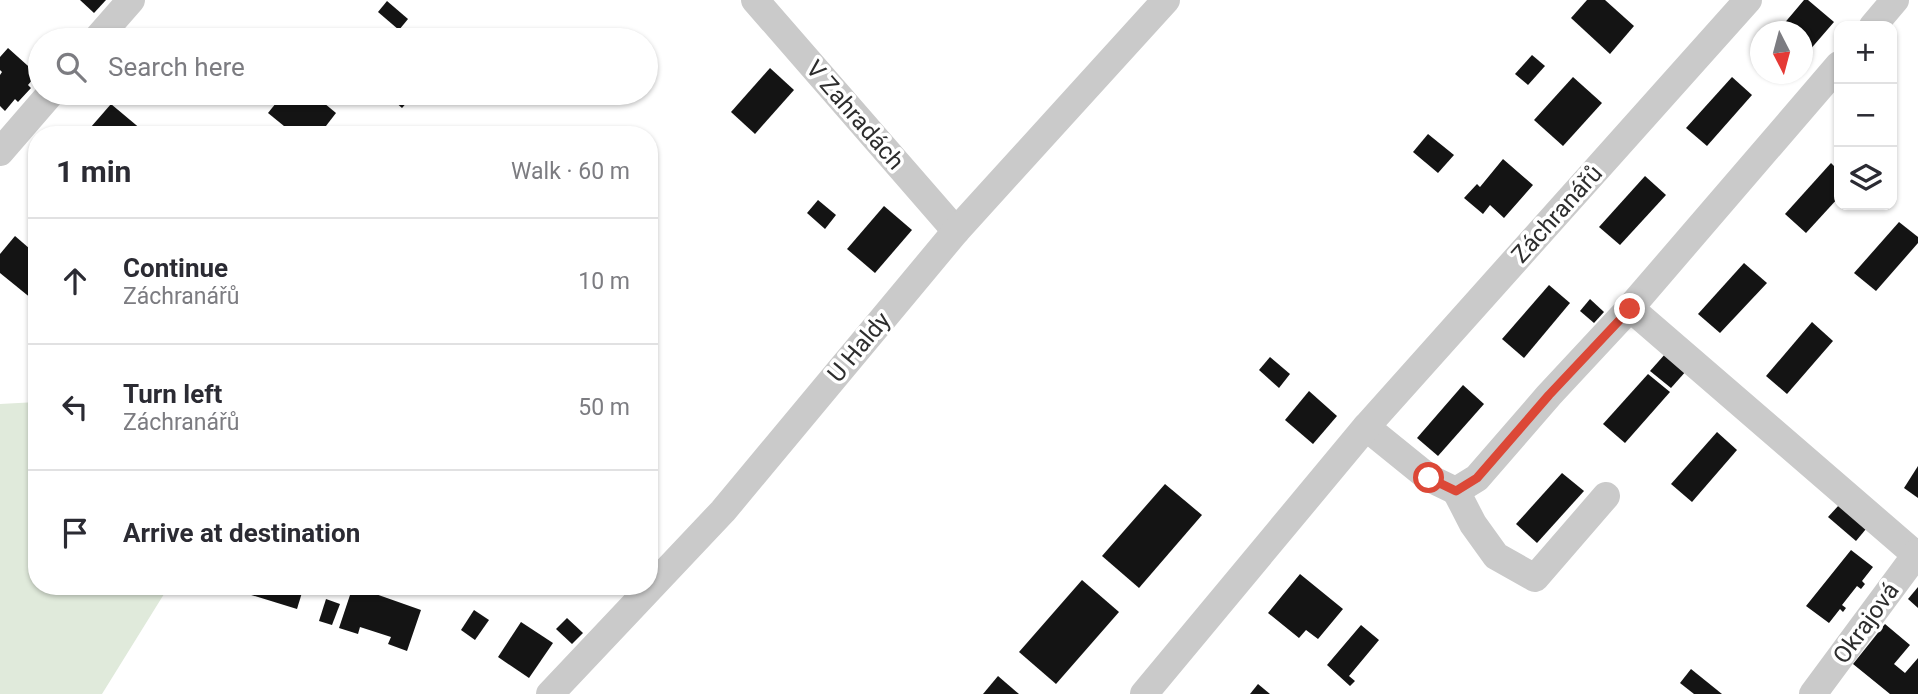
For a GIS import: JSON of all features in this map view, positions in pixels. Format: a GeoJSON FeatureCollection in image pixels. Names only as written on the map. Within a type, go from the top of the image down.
{"type":"FeatureCollection","features":[{"type":"Feature","properties":{"kind":"street"},"geometry":{"type":"LineString","coordinates":[[106,28],[131,0]]}},
{"type":"Feature","properties":{"kind":"street","name":"V Zahradách"},"geometry":{"type":"LineString","coordinates":[[755,0],[956,231]]}},
{"type":"Feature","properties":{"kind":"street","name":"U Haldy"},"geometry":{"type":"LineString","coordinates":[[658,580],[723,511],[956,231],[1166,0]]}},
{"type":"Feature","properties":{"kind":"street","name":"Záchranářů"},"geometry":{"type":"LineString","coordinates":[[1144,694],[1366,427],[1748,0]]}},
{"type":"Feature","properties":{"kind":"street"},"geometry":{"type":"LineString","coordinates":[[1877,21],[1895,0]]}},
{"type":"Feature","properties":{"kind":"street"},"geometry":{"type":"LineString","coordinates":[[1909,0],[1918,8]]}},
{"type":"Feature","properties":{"kind":"street"},"geometry":{"type":"LineString","coordinates":[[1456,491],[1477,478],[1549,395],[1630,309],[1834,71]]}},
{"type":"Feature","properties":{"kind":"street"},"geometry":{"type":"LineString","coordinates":[[0,152],[41,105]]}},
{"type":"Feature","properties":{"kind":"street"},"geometry":{"type":"LineString","coordinates":[[1630,309],[1917,554]]}},
{"type":"Feature","properties":{"kind":"street"},"geometry":{"type":"LineString","coordinates":[[1366,427],[1429,478],[1456,491],[1473,524],[1496,556],[1535,578],[1606,496]]}},
{"type":"Feature","properties":{"kind":"street","name":"Okrajová"},"geometry":{"type":"LineString","coordinates":[[1813,694],[1917,554]]}},
{"type":"Feature","properties":{"kind":"street","name":"U Haldy"},"geometry":{"type":"LineString","coordinates":[[550,694],[644,595]]}},
{"type":"Feature","properties":{"kind":"green space"},"geometry":{"type":"Polygon","coordinates":[[[28,402],[28,595],[163,595],[102,694],[0,694],[0,404],[28,402]]]}},
{"type":"Feature","properties":{"kind":"building"},"geometry":{"type":"Polygon","coordinates":[[[80,0],[106,0],[94,13],[80,0]]]}},
{"type":"Feature","properties":{"kind":"building"},"geometry":{"type":"Polygon","coordinates":[[[1587,0],[1605,0],[1634,26],[1610,54],[1571,18],[1587,0]]]}},
{"type":"Feature","properties":{"kind":"building"},"geometry":{"type":"Polygon","coordinates":[[[1804,0],[1808,0],[1834,22],[1813,46],[1813,21],[1786,21],[1804,0]]]}},
{"type":"Feature","properties":{"kind":"building"},"geometry":{"type":"Polygon","coordinates":[[[387,1],[408,19],[401,28],[397,28],[378,12],[387,1]]]}},
{"type":"Feature","properties":{"kind":"building"},"geometry":{"type":"Polygon","coordinates":[[[8,48],[28,66],[28,91],[18,102],[15,99],[5,111],[0,106],[0,57],[8,48]]]}},
{"type":"Feature","properties":{"kind":"building"},"geometry":{"type":"Polygon","coordinates":[[[1532,55],[1545,66],[1528,85],[1515,74],[1532,55]]]}},
{"type":"Feature","properties":{"kind":"building"},"geometry":{"type":"Polygon","coordinates":[[[770,68],[794,90],[755,134],[731,112],[770,68]]]}},
{"type":"Feature","properties":{"kind":"building"},"geometry":{"type":"Polygon","coordinates":[[[1573,77],[1602,103],[1563,146],[1534,120],[1573,77]]]}},
{"type":"Feature","properties":{"kind":"building"},"geometry":{"type":"Polygon","coordinates":[[[1732,77],[1752,95],[1707,146],[1686,128],[1732,77]]]}},
{"type":"Feature","properties":{"kind":"building"},"geometry":{"type":"Polygon","coordinates":[[[112,105],[137,126],[92,126],[112,105]]]}},
{"type":"Feature","properties":{"kind":"building"},"geometry":{"type":"Polygon","coordinates":[[[274,105],[326,105],[336,113],[326,126],[284,126],[268,113],[274,105]]]}},
{"type":"Feature","properties":{"kind":"building"},"geometry":{"type":"Polygon","coordinates":[[[1428,134],[1454,155],[1438,173],[1413,152],[1428,134]]]}},
{"type":"Feature","properties":{"kind":"building"},"geometry":{"type":"Polygon","coordinates":[[[1503,159],[1533,185],[1504,218],[1490,205],[1483,214],[1464,198],[1477,184],[1480,187],[1503,159]]]}},
{"type":"Feature","properties":{"kind":"building"},"geometry":{"type":"Polygon","coordinates":[[[1831,163],[1834,166],[1834,202],[1806,233],[1785,214],[1831,163]]]}},
{"type":"Feature","properties":{"kind":"building"},"geometry":{"type":"Polygon","coordinates":[[[1645,176],[1666,195],[1620,245],[1599,227],[1645,176]]]}},
{"type":"Feature","properties":{"kind":"building"},"geometry":{"type":"Polygon","coordinates":[[[818,200],[836,215],[825,229],[807,213],[818,200]]]}},
{"type":"Feature","properties":{"kind":"building"},"geometry":{"type":"Polygon","coordinates":[[[884,206],[912,230],[875,273],[847,249],[884,206]]]}},
{"type":"Feature","properties":{"kind":"building"},"geometry":{"type":"Polygon","coordinates":[[[1899,222],[1918,237],[1918,243],[1876,291],[1854,273],[1899,222]]]}},
{"type":"Feature","properties":{"kind":"building"},"geometry":{"type":"Polygon","coordinates":[[[15,236],[28,247],[28,296],[0,273],[0,254],[15,236]]]}},
{"type":"Feature","properties":{"kind":"building"},"geometry":{"type":"Polygon","coordinates":[[[1744,263],[1767,283],[1720,333],[1698,314],[1744,263]]]}},
{"type":"Feature","properties":{"kind":"building"},"geometry":{"type":"Polygon","coordinates":[[[1549,285],[1570,303],[1524,358],[1502,339],[1549,285]]]}},
{"type":"Feature","properties":{"kind":"building"},"geometry":{"type":"Polygon","coordinates":[[[1590,299],[1604,312],[1594,323],[1580,311],[1590,299]]]}},
{"type":"Feature","properties":{"kind":"building"},"geometry":{"type":"Polygon","coordinates":[[[1812,322],[1833,341],[1787,394],[1766,376],[1812,322]]]}},
{"type":"Feature","properties":{"kind":"building"},"geometry":{"type":"Polygon","coordinates":[[[1666,353],[1687,370],[1671,388],[1650,371],[1666,353]]]}},
{"type":"Feature","properties":{"kind":"building"},"geometry":{"type":"Polygon","coordinates":[[[1270,357],[1290,374],[1279,388],[1259,370],[1270,357]]]}},
{"type":"Feature","properties":{"kind":"building"},"geometry":{"type":"Polygon","coordinates":[[[1648,374],[1670,392],[1625,443],[1603,424],[1648,374]]]}},
{"type":"Feature","properties":{"kind":"building"},"geometry":{"type":"Polygon","coordinates":[[[1463,385],[1484,404],[1438,456],[1417,438],[1463,385]]]}},
{"type":"Feature","properties":{"kind":"building"},"geometry":{"type":"Polygon","coordinates":[[[1309,391],[1337,416],[1313,444],[1285,420],[1309,391]]]}},
{"type":"Feature","properties":{"kind":"building"},"geometry":{"type":"Polygon","coordinates":[[[1717,432],[1737,450],[1692,502],[1671,484],[1717,432]]]}},
{"type":"Feature","properties":{"kind":"building"},"geometry":{"type":"Polygon","coordinates":[[[1918,466],[1918,498],[1904,488],[1918,466]]]}},
{"type":"Feature","properties":{"kind":"building"},"geometry":{"type":"Polygon","coordinates":[[[1562,473],[1584,491],[1537,543],[1516,524],[1562,473]]]}},
{"type":"Feature","properties":{"kind":"building"},"geometry":{"type":"Polygon","coordinates":[[[1165,484],[1202,515],[1139,588],[1102,556],[1165,484]]]}},
{"type":"Feature","properties":{"kind":"building"},"geometry":{"type":"Polygon","coordinates":[[[1839,505],[1866,529],[1856,541],[1828,517],[1839,505]]]}},
{"type":"Feature","properties":{"kind":"building"},"geometry":{"type":"Polygon","coordinates":[[[1851,550],[1873,567],[1862,581],[1865,584],[1861,589],[1857,586],[1842,605],[1846,608],[1843,612],[1840,609],[1829,623],[1806,606],[1851,550]]]}},
{"type":"Feature","properties":{"kind":"building"},"geometry":{"type":"Polygon","coordinates":[[[1300,574],[1343,609],[1318,639],[1306,630],[1299,638],[1268,613],[1300,574]]]}},
{"type":"Feature","properties":{"kind":"building"},"geometry":{"type":"Polygon","coordinates":[[[1082,580],[1119,612],[1056,684],[1019,652],[1082,580]]]}},
{"type":"Feature","properties":{"kind":"building"},"geometry":{"type":"Polygon","coordinates":[[[1918,587],[1918,608],[1908,599],[1918,587]]]}},
{"type":"Feature","properties":{"kind":"building"},"geometry":{"type":"Polygon","coordinates":[[[252,595],[301,595],[297,609],[252,595]]]}},
{"type":"Feature","properties":{"kind":"building"},"geometry":{"type":"Polygon","coordinates":[[[350,595],[378,595],[421,610],[407,651],[388,644],[391,637],[360,627],[358,634],[339,628],[350,595]]]}},
{"type":"Feature","properties":{"kind":"building"},"geometry":{"type":"Polygon","coordinates":[[[326,599],[340,604],[332,625],[319,621],[326,599]]]}},
{"type":"Feature","properties":{"kind":"building"},"geometry":{"type":"Polygon","coordinates":[[[474,610],[489,620],[475,640],[461,630],[474,610]]]}},
{"type":"Feature","properties":{"kind":"building"},"geometry":{"type":"Polygon","coordinates":[[[567,618],[583,633],[572,644],[556,629],[567,618]]]}},
{"type":"Feature","properties":{"kind":"building"},"geometry":{"type":"Polygon","coordinates":[[[521,622],[553,643],[529,678],[498,657],[521,622]]]}},
{"type":"Feature","properties":{"kind":"building"},"geometry":{"type":"Polygon","coordinates":[[[1885,624],[1910,645],[1894,664],[1905,673],[1918,658],[1918,694],[1890,694],[1853,664],[1885,624]]]}},
{"type":"Feature","properties":{"kind":"building"},"geometry":{"type":"Polygon","coordinates":[[[1361,625],[1379,640],[1349,676],[1355,681],[1350,686],[1327,665],[1361,625]]]}},
{"type":"Feature","properties":{"kind":"building"},"geometry":{"type":"Polygon","coordinates":[[[1691,669],[1722,694],[1694,694],[1680,683],[1691,669]]]}},
{"type":"Feature","properties":{"kind":"building"},"geometry":{"type":"Polygon","coordinates":[[[998,676],[1019,694],[983,694],[998,676]]]}},
{"type":"Feature","properties":{"kind":"building"},"geometry":{"type":"Polygon","coordinates":[[[1258,684],[1270,694],[1250,694],[1258,684]]]}},
{"type":"Feature","properties":{"kind":"route"},"geometry":{"type":"LineString","coordinates":[[1429,478],[1456,491],[1477,478],[1549,395],[1630,309]]}}]}
